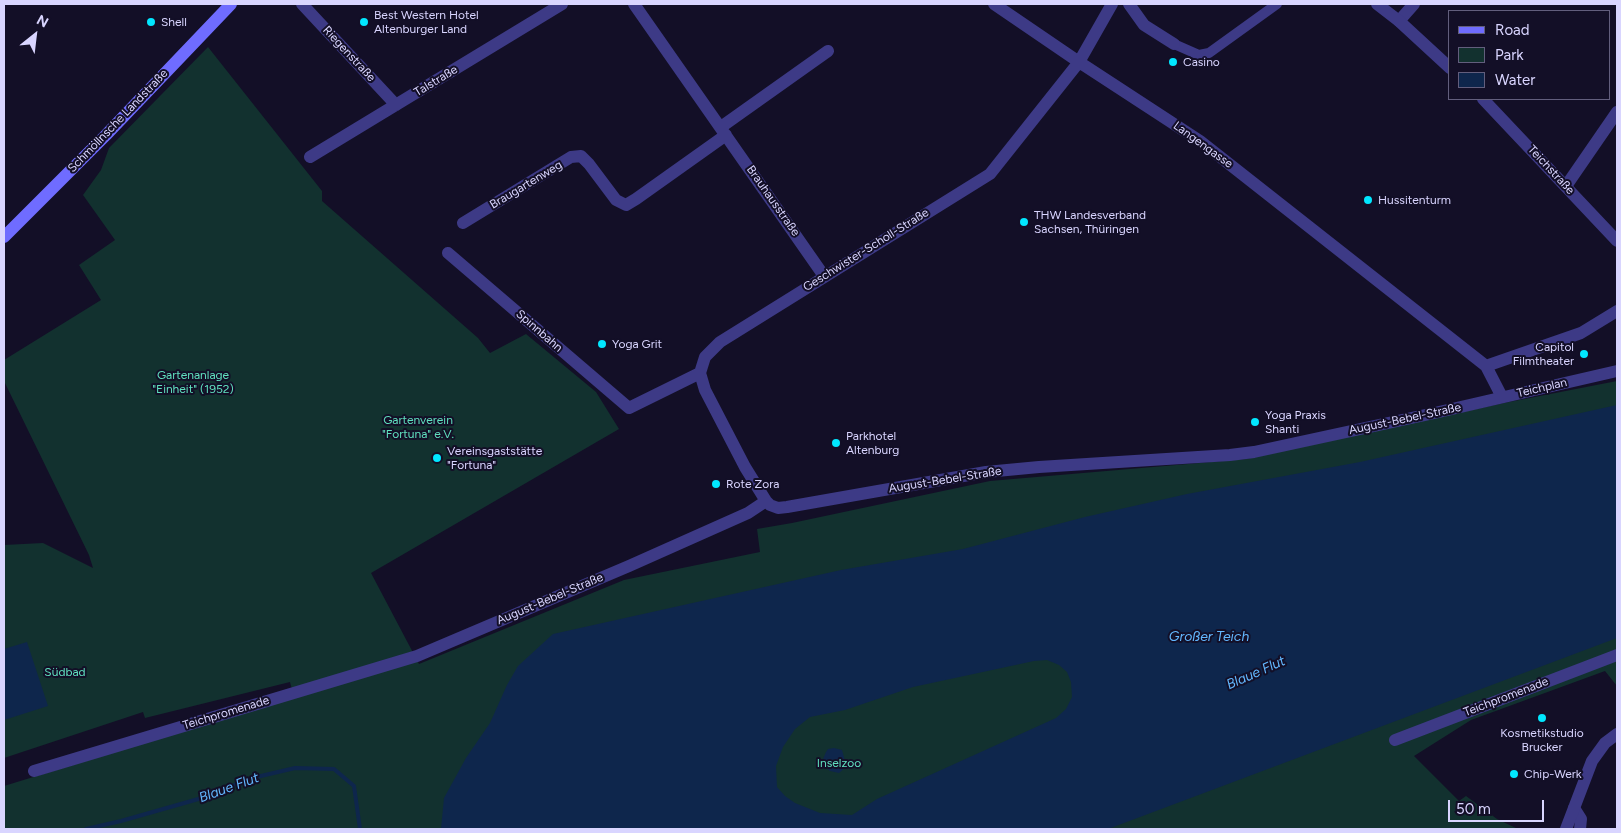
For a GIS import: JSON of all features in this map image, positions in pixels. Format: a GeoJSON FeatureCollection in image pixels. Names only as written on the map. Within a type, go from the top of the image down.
{"type":"FeatureCollection","features":[{"type":"Feature","properties":{"kind":"main road","name":"Schmöllnsche Landstraße"},"geometry":{"type":"LineString","coordinates":[[4,237],[106,135],[231,4]]}},
{"type":"Feature","properties":{"kind":"street","name":"Riegenstraße"},"geometry":{"type":"LineString","coordinates":[[302,4],[396,105]]}},
{"type":"Feature","properties":{"kind":"street","name":"Talstraße"},"geometry":{"type":"LineString","coordinates":[[310,157],[562,4]]}},
{"type":"Feature","properties":{"kind":"street","name":"Brauhausstraße"},"geometry":{"type":"LineString","coordinates":[[634,4],[824,276]]}},
{"type":"Feature","properties":{"kind":"street","name":"Langengasse"},"geometry":{"type":"LineString","coordinates":[[994,4],[1200,141],[1403,300]]}},
{"type":"Feature","properties":{"kind":"street","name":"Geschwister-Scholl-Straße"},"geometry":{"type":"LineString","coordinates":[[700,373],[705,357],[720,342],[990,174],[1079,62],[1112,4]]}},
{"type":"Feature","properties":{"kind":"street"},"geometry":{"type":"LineString","coordinates":[[1129,4],[1144,25],[1174,44],[1199,55],[1209,53],[1277,4]]}},
{"type":"Feature","properties":{"kind":"street"},"geometry":{"type":"LineString","coordinates":[[1377,4],[1399,21],[1448,66]]}},
{"type":"Feature","properties":{"kind":"street"},"geometry":{"type":"LineString","coordinates":[[1399,21],[1414,4]]}},
{"type":"Feature","properties":{"kind":"street"},"geometry":{"type":"LineString","coordinates":[[724,131],[828,51]]}},
{"type":"Feature","properties":{"kind":"street","name":"Teichstraße"},"geometry":{"type":"LineString","coordinates":[[1484,100],[1617,241]]}},
{"type":"Feature","properties":{"kind":"street"},"geometry":{"type":"LineString","coordinates":[[1566,186],[1617,112]]}},
{"type":"Feature","properties":{"kind":"street","name":"Braugartenweg"},"geometry":{"type":"LineString","coordinates":[[463,223],[571,157],[581,156],[616,200],[626,204],[636,199],[724,131]]}},
{"type":"Feature","properties":{"kind":"street","name":"Spinnbahn"},"geometry":{"type":"LineString","coordinates":[[448,253],[629,408],[700,373]]}},
{"type":"Feature","properties":{"kind":"street","name":"Teichplan"},"geometry":{"type":"LineString","coordinates":[[1403,300],[1486,366],[1502,397],[1617,371]]}},
{"type":"Feature","properties":{"kind":"street"},"geometry":{"type":"LineString","coordinates":[[1486,366],[1581,333],[1617,311]]}},
{"type":"Feature","properties":{"kind":"street"},"geometry":{"type":"LineString","coordinates":[[700,373],[705,390],[745,466],[766,501]]}},
{"type":"Feature","properties":{"kind":"street","name":"August-Bebel-Straße"},"geometry":{"type":"LineString","coordinates":[[417,656],[748,513],[766,501],[778,508],[986,472],[1230,455],[1502,397]]}},
{"type":"Feature","properties":{"kind":"street","name":"Teichpromenade"},"geometry":{"type":"LineString","coordinates":[[1395,740],[1617,655]]}},
{"type":"Feature","properties":{"kind":"street","name":"Teichpromenade"},"geometry":{"type":"LineString","coordinates":[[34,771],[417,656]]}},
{"type":"Feature","properties":{"kind":"street"},"geometry":{"type":"LineString","coordinates":[[1566,829],[1595,754],[1617,734]]}},
{"type":"Feature","properties":{"kind":"street"},"geometry":{"type":"LineString","coordinates":[[1574,808],[1580,819],[1580,829]]}},
{"type":"Feature","properties":{"kind":"green space"},"geometry":{"type":"Polygon","coordinates":[[[208,47],[322,191],[322,201],[478,338],[490,353],[526,334],[596,392],[619,429],[371,573],[419,664],[624,580],[760,552],[757,529],[990,481],[1246,459],[1504,403],[1617,381],[1617,686],[1605,671],[1471,720],[1414,756],[1459,801],[1466,796],[1497,819],[1518,829],[4,829],[4,786],[294,697],[290,682],[145,718],[143,712],[4,758],[4,545],[43,543],[93,568],[89,555],[4,381],[4,360],[101,300],[79,265],[115,240],[83,195],[101,170],[109,148],[208,47]]]}},
{"type":"Feature","properties":{"kind":"water","name":"Großer Teich"},"geometry":{"type":"Polygon","coordinates":[[[1617,405],[1617,638],[1108,829],[441,829],[444,798],[466,758],[490,723],[507,685],[518,666],[553,634],[841,570],[963,549],[1085,517],[1187,494],[1360,462],[1617,405]],[[1047,660],[1034,661],[913,687],[845,710],[810,717],[795,729],[783,747],[776,766],[777,787],[795,803],[820,813],[852,815],[877,799],[1056,718],[1066,709],[1072,697],[1071,682],[1067,672],[1059,665],[1047,660]]]}},
{"type":"Feature","properties":{"kind":"water"},"geometry":{"type":"Polygon","coordinates":[[[27,642],[48,706],[4,720],[4,649],[27,642]]]}},
{"type":"Feature","properties":{"kind":"water"},"geometry":{"type":"Polygon","coordinates":[[[828,749],[842,750],[846,764],[846,767],[839,773],[830,771],[823,763],[828,749]]]}},
{"type":"Feature","properties":{"kind":"waterway","name":"Blaue Flut"},"geometry":{"type":"LineString","coordinates":[[86,829],[209,796],[248,779],[295,768],[334,769],[354,786],[360,829]]}},
{"type":"Feature","properties":{"kind":"place","name":"Shell"},"geometry":{"type":"Point","coordinates":[151,22]}},
{"type":"Feature","properties":{"kind":"place","name":"Best Western Hotel Altenburger Land"},"geometry":{"type":"Point","coordinates":[364,22]}},
{"type":"Feature","properties":{"kind":"place","name":"Casino"},"geometry":{"type":"Point","coordinates":[1173,62]}},
{"type":"Feature","properties":{"kind":"place","name":"Hussitenturm"},"geometry":{"type":"Point","coordinates":[1368,200]}},
{"type":"Feature","properties":{"kind":"place","name":"THW Landesverband Sachsen, Thüringen"},"geometry":{"type":"Point","coordinates":[1024,222]}},
{"type":"Feature","properties":{"kind":"place","name":"Yoga Grit"},"geometry":{"type":"Point","coordinates":[602,344]}},
{"type":"Feature","properties":{"kind":"place","name":"Capitol Filmtheater"},"geometry":{"type":"Point","coordinates":[1584,354]}},
{"type":"Feature","properties":{"kind":"place","name":"Yoga Praxis Shanti"},"geometry":{"type":"Point","coordinates":[1255,422]}},
{"type":"Feature","properties":{"kind":"place","name":"Parkhotel Altenburg"},"geometry":{"type":"Point","coordinates":[836,443]}},
{"type":"Feature","properties":{"kind":"place","name":"Vereinsgaststätte \"Fortuna\""},"geometry":{"type":"Point","coordinates":[437,458]}},
{"type":"Feature","properties":{"kind":"place","name":"Rote Zora"},"geometry":{"type":"Point","coordinates":[716,484]}},
{"type":"Feature","properties":{"kind":"place","name":"Kosmetikstudio Brucker"},"geometry":{"type":"Point","coordinates":[1542,718]}},
{"type":"Feature","properties":{"kind":"place","name":"Chip-Werk"},"geometry":{"type":"Point","coordinates":[1514,774]}},
{"type":"Feature","properties":{"kind":"park label","name":"Gartenanlage \"Einheit\" (1952)"},"geometry":{"type":"Point","coordinates":[193,382]}},
{"type":"Feature","properties":{"kind":"park label","name":"Gartenverein \"Fortuna\" e.V."},"geometry":{"type":"Point","coordinates":[418,427]}},
{"type":"Feature","properties":{"kind":"park label","name":"Südbad"},"geometry":{"type":"Point","coordinates":[65,672]}},
{"type":"Feature","properties":{"kind":"park label","name":"Inselzoo"},"geometry":{"type":"Point","coordinates":[839,763]}}]}
